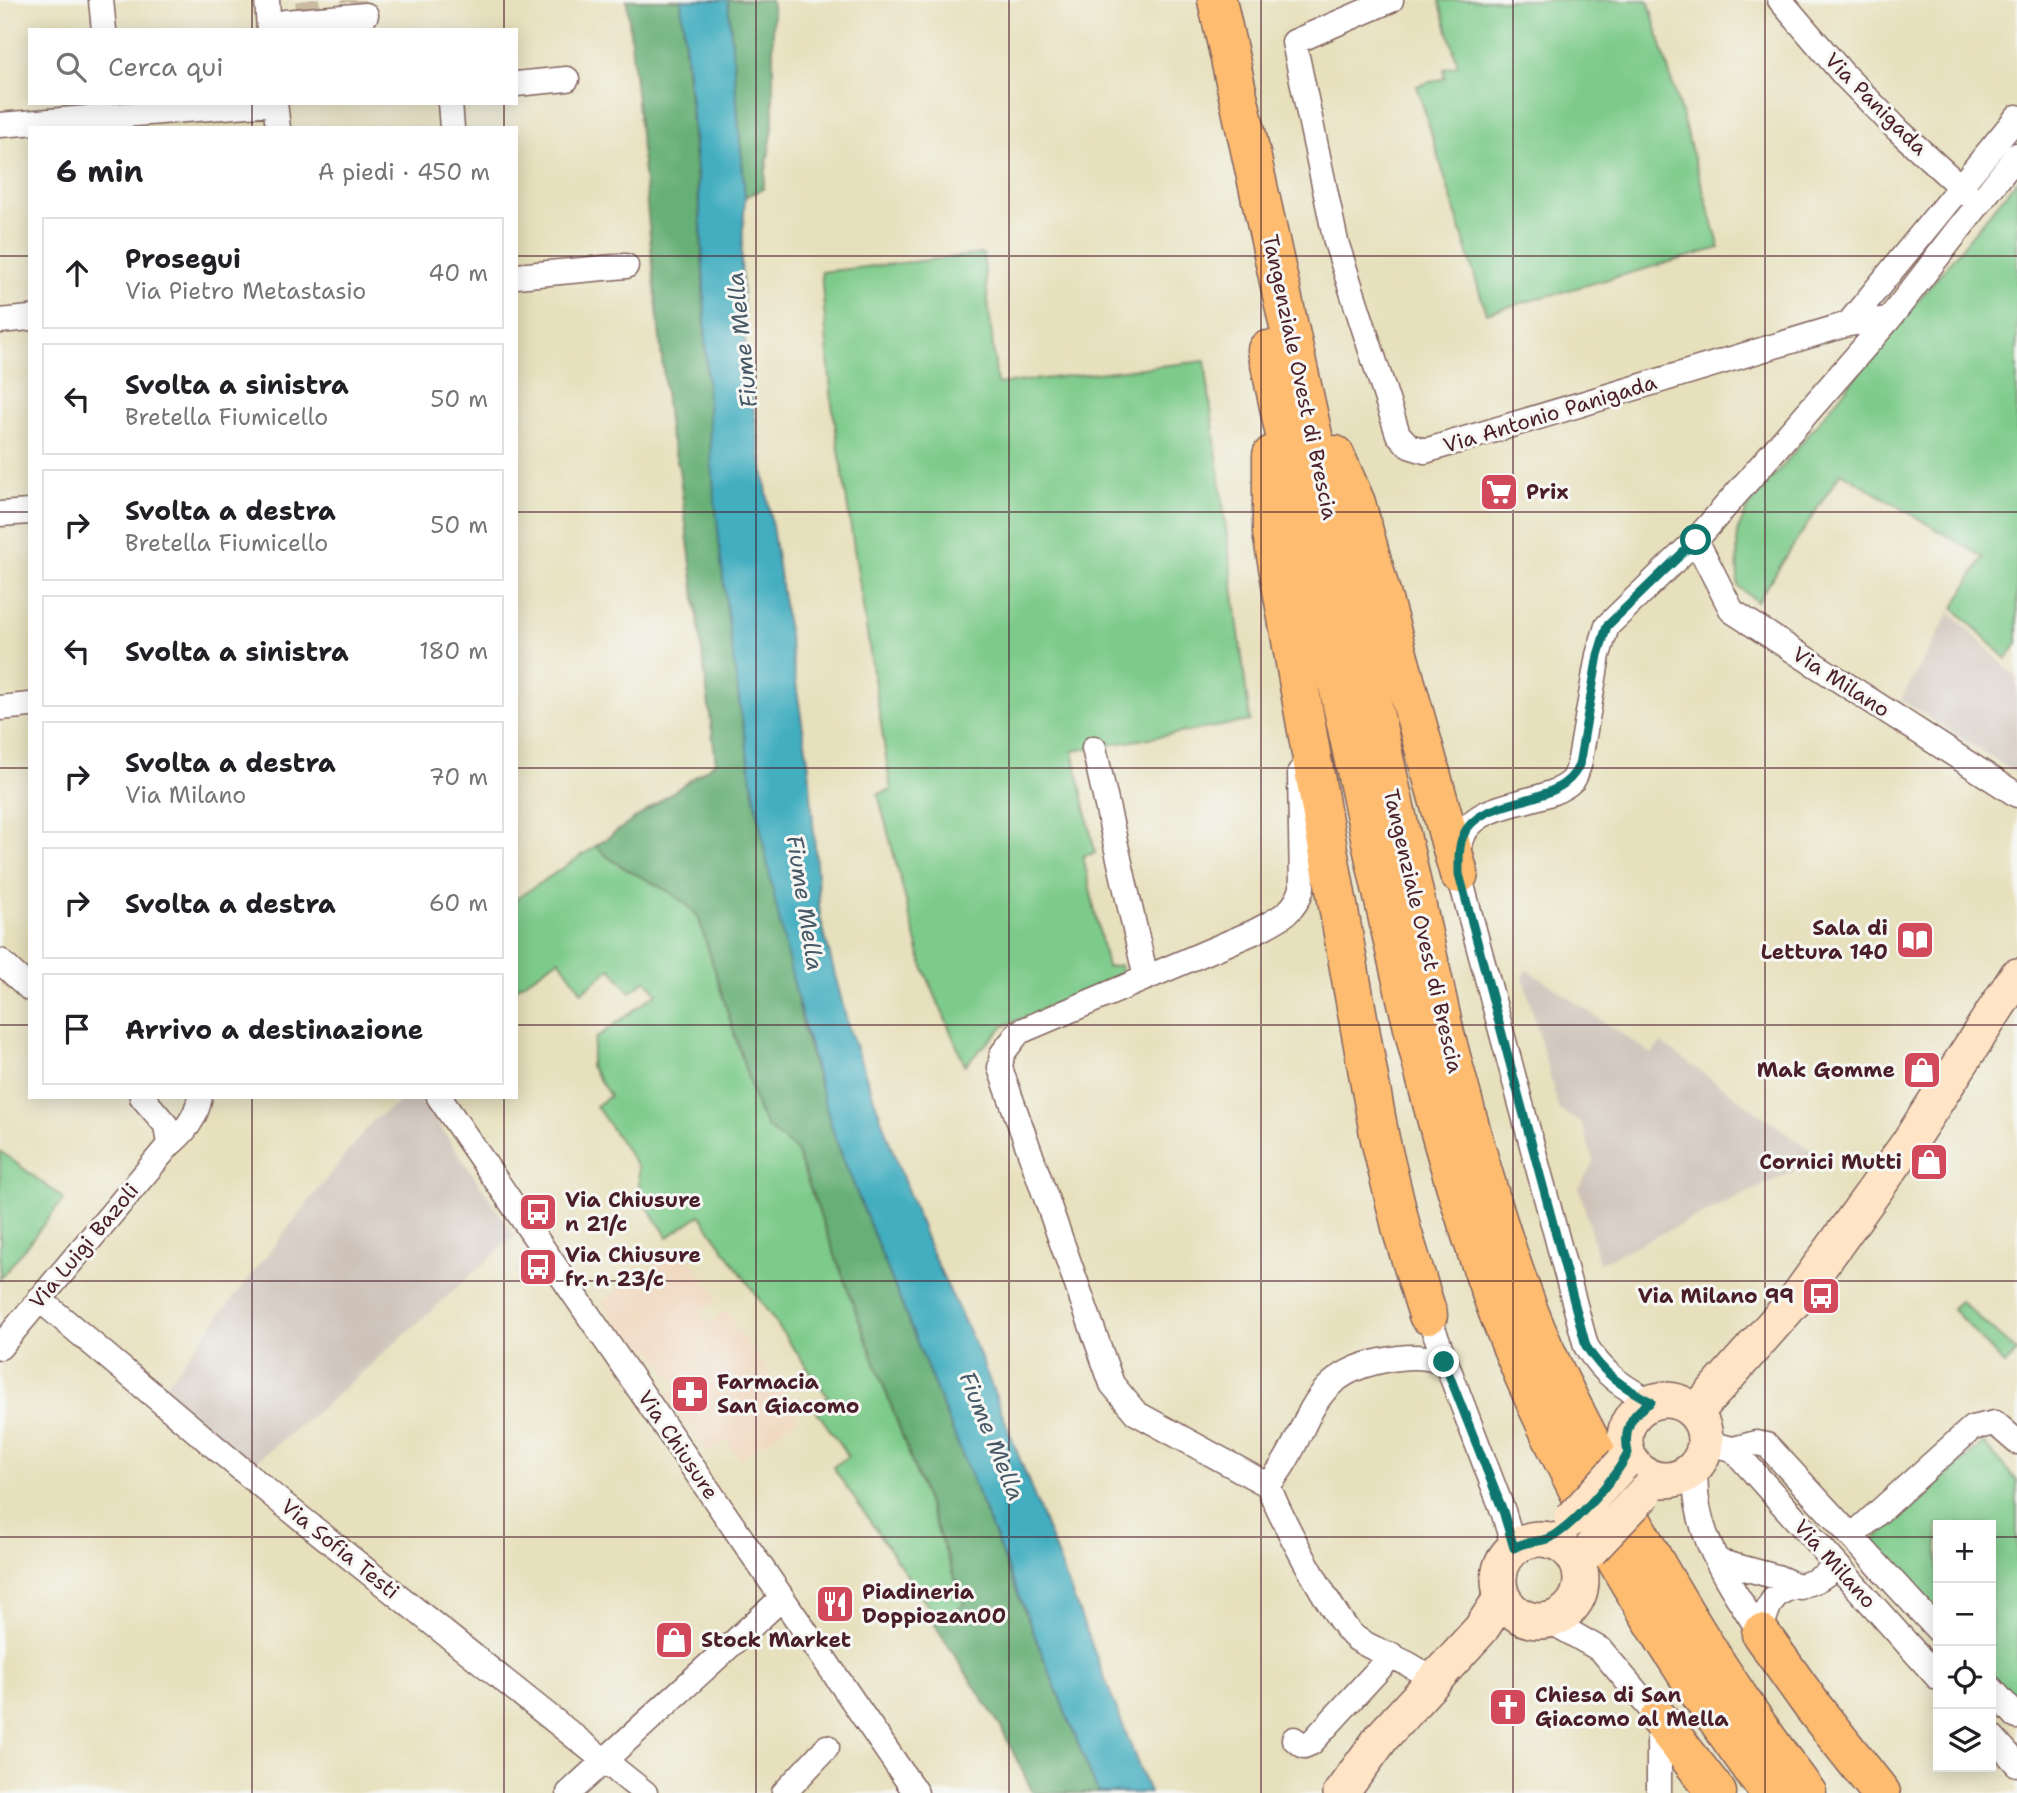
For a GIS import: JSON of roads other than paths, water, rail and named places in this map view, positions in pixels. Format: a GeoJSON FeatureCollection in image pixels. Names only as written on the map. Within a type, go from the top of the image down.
{"type":"FeatureCollection","features":[{"type":"Feature","properties":{"kind":"highway","name":"Tangenziale Ovest di Brescia"},"geometry":{"type":"LineString","coordinates":[[1193,0],[1445,1034],[1482,1172],[1524,1300],[1576,1413],[1685,1618],[1741,1703],[1807,1793]]}},
{"type":"Feature","properties":{"kind":"highway","name":"Tangenziale Ovest di Brescia"},"geometry":{"type":"LineString","coordinates":[[1217,0],[1415,1047],[1455,1184],[1500,1317],[1552,1432],[1609,1546],[1697,1693],[1770,1793]]}},
{"type":"Feature","properties":{"kind":"highway"},"geometry":{"type":"LineString","coordinates":[[1286,376],[1272,533],[1380,1139],[1428,1315]]}},
{"type":"Feature","properties":{"kind":"highway"},"geometry":{"type":"LineString","coordinates":[[1286,376],[1356,503],[1459,874]]}},
{"type":"Feature","properties":{"kind":"highway"},"geometry":{"type":"LineString","coordinates":[[1761,1634],[1813,1707],[1881,1793]]}},
{"type":"Feature","properties":{"kind":"highway"},"geometry":{"type":"LineString","coordinates":[[1659,1719],[1717,1793]]}},
{"type":"Feature","properties":{"kind":"main road","name":"Via Milano"},"geometry":{"type":"LineString","coordinates":[[1585,1558],[1653,1486],[1680,1477],[1707,1443],[1797,1298],[1908,1144],[2017,976]]}},
{"type":"Feature","properties":{"kind":"main road","name":"Via Milano"},"geometry":{"type":"LineString","coordinates":[[1651,1402],[1680,1402],[1707,1443]]}},
{"type":"Feature","properties":{"kind":"main road"},"geometry":{"type":"LineString","coordinates":[[1542,1621],[1515,1613],[1502,1597],[1499,1576],[1502,1566],[1514,1548],[1560,1529],[1625,1458],[1625,1441],[1632,1417],[1651,1402]]}},
{"type":"Feature","properties":{"kind":"main road"},"geometry":{"type":"LineString","coordinates":[[1625,1458],[1644,1474],[1653,1486]]}},
{"type":"Feature","properties":{"kind":"main road"},"geometry":{"type":"LineString","coordinates":[[1361,1793],[1485,1653],[1507,1635],[1573,1606],[1580,1594],[1585,1558],[1567,1548],[1560,1529]]}},
{"type":"Feature","properties":{"kind":"main road"},"geometry":{"type":"LineString","coordinates":[[1341,1793],[1355,1769],[1480,1629],[1502,1597]]}},
{"type":"Feature","properties":{"kind":"street"},"geometry":{"type":"LineString","coordinates":[[101,0],[104,28]]}},
{"type":"Feature","properties":{"kind":"street"},"geometry":{"type":"LineString","coordinates":[[267,0],[293,20],[358,11]]}},
{"type":"Feature","properties":{"kind":"street","name":"Via Antonio Panigada"},"geometry":{"type":"LineString","coordinates":[[1391,0],[1294,42],[1336,242],[1398,433],[1409,446],[1425,451],[1848,324],[1889,319]]}},
{"type":"Feature","properties":{"kind":"street","name":"Via Panigada"},"geometry":{"type":"LineString","coordinates":[[1790,4],[1844,75],[1969,195]]}},
{"type":"Feature","properties":{"kind":"street"},"geometry":{"type":"LineString","coordinates":[[518,84],[567,79]]}},
{"type":"Feature","properties":{"kind":"street"},"geometry":{"type":"LineString","coordinates":[[0,125],[249,105]]}},
{"type":"Feature","properties":{"kind":"street"},"geometry":{"type":"LineString","coordinates":[[274,105],[278,126]]}},
{"type":"Feature","properties":{"kind":"street"},"geometry":{"type":"LineString","coordinates":[[450,105],[452,126]]}},
{"type":"Feature","properties":{"kind":"street"},"geometry":{"type":"LineString","coordinates":[[1651,1402],[1617,1384],[1597,1365],[1586,1346],[1459,874],[1463,835],[1473,822],[1494,810],[1560,788],[1573,779],[1579,765],[1598,655],[1607,626],[1696,540],[1889,319],[2017,117]]}},
{"type":"Feature","properties":{"kind":"street"},"geometry":{"type":"LineString","coordinates":[[1848,324],[1969,195],[2017,155]]}},
{"type":"Feature","properties":{"kind":"street"},"geometry":{"type":"LineString","coordinates":[[518,276],[626,266]]}},
{"type":"Feature","properties":{"kind":"street"},"geometry":{"type":"LineString","coordinates":[[0,321],[28,318]]}},
{"type":"Feature","properties":{"kind":"street"},"geometry":{"type":"LineString","coordinates":[[0,514],[28,512]]}},
{"type":"Feature","properties":{"kind":"street","name":"Via Milano"},"geometry":{"type":"LineString","coordinates":[[1696,540],[1732,611],[2017,796]]}},
{"type":"Feature","properties":{"kind":"street"},"geometry":{"type":"LineString","coordinates":[[1298,688],[1302,888],[1298,902],[1289,914],[1254,932],[1018,1032],[1002,1054],[1000,1068],[1112,1384],[1136,1413],[1268,1485],[1276,1507],[1318,1583],[1351,1634],[1358,1640],[1415,1667],[1431,1681]]}},
{"type":"Feature","properties":{"kind":"street"},"geometry":{"type":"LineString","coordinates":[[0,708],[28,705]]}},
{"type":"Feature","properties":{"kind":"street"},"geometry":{"type":"LineString","coordinates":[[1094,748],[1146,978]]}},
{"type":"Feature","properties":{"kind":"street"},"geometry":{"type":"LineString","coordinates":[[0,961],[28,987]]}},
{"type":"Feature","properties":{"kind":"street"},"geometry":{"type":"LineString","coordinates":[[144,1099],[166,1125],[169,1145]]}},
{"type":"Feature","properties":{"kind":"street","name":"Via Luigi Bazoli"},"geometry":{"type":"LineString","coordinates":[[0,1348],[169,1145],[189,1125],[199,1099]]}},
{"type":"Feature","properties":{"kind":"street","name":"Via Chiusure"},"geometry":{"type":"LineString","coordinates":[[440,1099],[916,1793]]}},
{"type":"Feature","properties":{"kind":"street","name":"Via Sofia Testi"},"geometry":{"type":"LineString","coordinates":[[39,1299],[278,1500],[645,1793]]}},
{"type":"Feature","properties":{"kind":"street"},"geometry":{"type":"LineString","coordinates":[[1409,1355],[1428,1315]]}},
{"type":"Feature","properties":{"kind":"street"},"geometry":{"type":"LineString","coordinates":[[1428,1315],[1499,1499],[1514,1548]]}},
{"type":"Feature","properties":{"kind":"street"},"geometry":{"type":"LineString","coordinates":[[1268,1485],[1282,1469],[1318,1396],[1330,1381],[1361,1365],[1409,1355],[1444,1362]]}},
{"type":"Feature","properties":{"kind":"street"},"geometry":{"type":"LineString","coordinates":[[1761,1634],[1768,1604],[1773,1596],[1789,1587],[1800,1587],[1820,1579],[1835,1565],[1850,1533],[1972,1428],[1995,1423],[2017,1442]]}},
{"type":"Feature","properties":{"kind":"street"},"geometry":{"type":"LineString","coordinates":[[1707,1443],[1696,1506],[1701,1525],[1717,1561],[1761,1634]]}},
{"type":"Feature","properties":{"kind":"street","name":"Via Milano"},"geometry":{"type":"LineString","coordinates":[[1707,1443],[1756,1443],[1766,1446],[1933,1625]]}},
{"type":"Feature","properties":{"kind":"street","name":"Via Milano"},"geometry":{"type":"LineString","coordinates":[[1707,1443],[1835,1565],[1933,1673]]}},
{"type":"Feature","properties":{"kind":"street"},"geometry":{"type":"LineString","coordinates":[[1835,1565],[1871,1557]]}},
{"type":"Feature","properties":{"kind":"street"},"geometry":{"type":"LineString","coordinates":[[1717,1561],[1777,1577],[1800,1587]]}},
{"type":"Feature","properties":{"kind":"street"},"geometry":{"type":"LineString","coordinates":[[569,1793],[782,1598]]}},
{"type":"Feature","properties":{"kind":"street"},"geometry":{"type":"LineString","coordinates":[[1542,1621],[1601,1650],[1659,1719],[1659,1793]]}},
{"type":"Feature","properties":{"kind":"street"},"geometry":{"type":"LineString","coordinates":[[1294,1739],[1304,1746],[1311,1743],[1392,1655]]}},
{"type":"Feature","properties":{"kind":"street"},"geometry":{"type":"LineString","coordinates":[[1996,1694],[2017,1717]]}},
{"type":"Feature","properties":{"kind":"street"},"geometry":{"type":"LineString","coordinates":[[1996,1741],[2017,1764]]}},
{"type":"Feature","properties":{"kind":"street"},"geometry":{"type":"LineString","coordinates":[[784,1793],[827,1747]]}},
{"type":"Feature","properties":{"kind":"water","name":"Fiume Mella"},"geometry":{"type":"Polygon","coordinates":[[[681,0],[728,0],[745,197],[741,262],[746,357],[809,768],[820,917],[849,1029],[930,1249],[978,1351],[1149,1793],[1098,1793],[835,1138],[812,1056],[773,890],[742,721],[730,636],[712,467],[701,225],[681,0]]]}},
{"type":"Feature","properties":{"kind":"tunnel"},"geometry":{"type":"LineString","coordinates":[[307,0],[308,7]]}},
{"type":"Feature","properties":{"kind":"place","name":"Prix"},"geometry":{"type":"Point","coordinates":[1499,492]}},
{"type":"Feature","properties":{"kind":"place","name":"Sala di Lettura 140"},"geometry":{"type":"Point","coordinates":[1915,940]}},
{"type":"Feature","properties":{"kind":"place","name":"Mak Gomme"},"geometry":{"type":"Point","coordinates":[1922,1070]}},
{"type":"Feature","properties":{"kind":"place","name":"Cornici Mutti"},"geometry":{"type":"Point","coordinates":[1929,1162]}},
{"type":"Feature","properties":{"kind":"place","name":"Via Chiusure n 21/c"},"geometry":{"type":"Point","coordinates":[538,1212]}},
{"type":"Feature","properties":{"kind":"place","name":"Via Chiusure fr. n 23/c"},"geometry":{"type":"Point","coordinates":[538,1267]}},
{"type":"Feature","properties":{"kind":"place","name":"Via Milano 99"},"geometry":{"type":"Point","coordinates":[1821,1296]}},
{"type":"Feature","properties":{"kind":"place","name":"Farmacia San Giacomo"},"geometry":{"type":"Point","coordinates":[690,1394]}},
{"type":"Feature","properties":{"kind":"place","name":"Piadineria Doppiozan00"},"geometry":{"type":"Point","coordinates":[835,1604]}},
{"type":"Feature","properties":{"kind":"place","name":"Stock Market"},"geometry":{"type":"Point","coordinates":[674,1640]}},
{"type":"Feature","properties":{"kind":"place","name":"Chiesa di San Giacomo al Mella"},"geometry":{"type":"Point","coordinates":[1508,1707]}}]}
